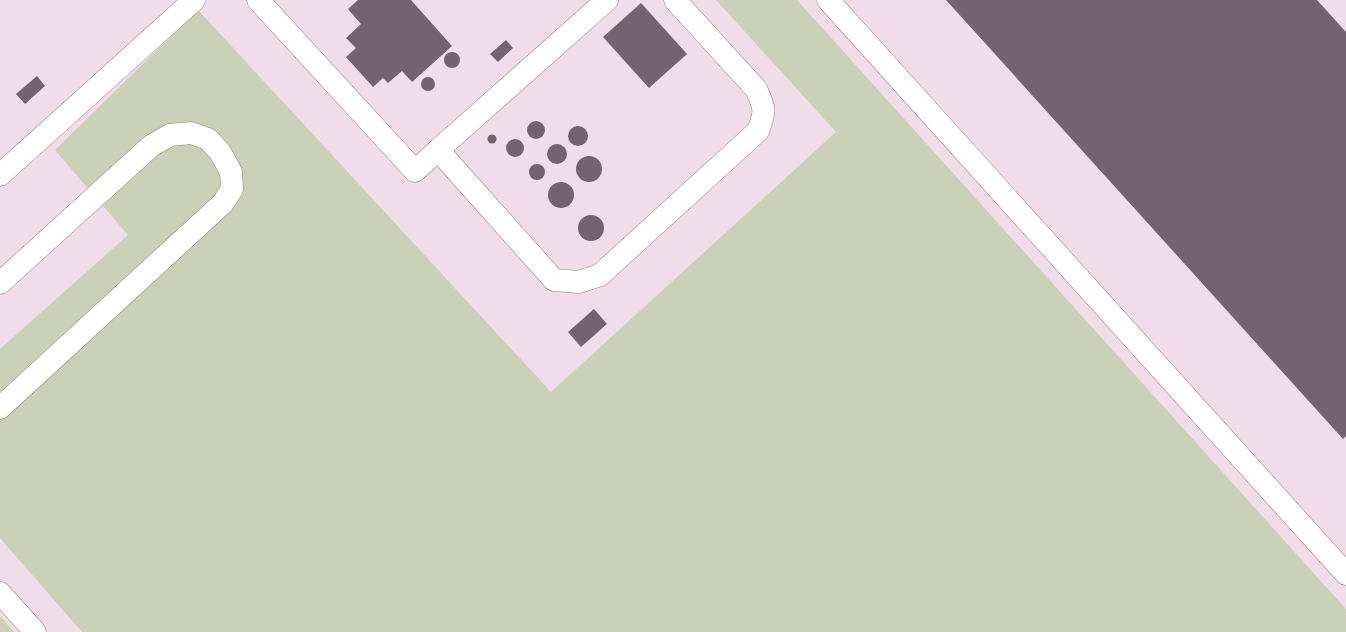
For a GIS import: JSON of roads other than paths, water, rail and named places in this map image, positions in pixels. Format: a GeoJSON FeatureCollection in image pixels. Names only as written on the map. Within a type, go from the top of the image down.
{"type":"FeatureCollection","features":[{"type":"Feature","properties":{"kind":"street"},"geometry":{"type":"LineString","coordinates":[[258,0],[415,171],[606,0]]}},
{"type":"Feature","properties":{"kind":"street"},"geometry":{"type":"LineString","coordinates":[[438,150],[554,280],[579,282],[600,275],[758,131],[762,119],[764,107],[756,89],[675,0]]}},
{"type":"Feature","properties":{"kind":"street"},"geometry":{"type":"LineString","coordinates":[[828,0],[1346,574]]}},
{"type":"Feature","properties":{"kind":"street"},"geometry":{"type":"LineString","coordinates":[[0,174],[193,1]]}},
{"type":"Feature","properties":{"kind":"street"},"geometry":{"type":"LineString","coordinates":[[0,283],[150,146],[170,135],[190,133],[208,139],[220,152],[231,172],[232,189],[223,203],[0,408]]}},
{"type":"Feature","properties":{"kind":"street"},"geometry":{"type":"LineString","coordinates":[[0,593],[35,632]]}}]}
